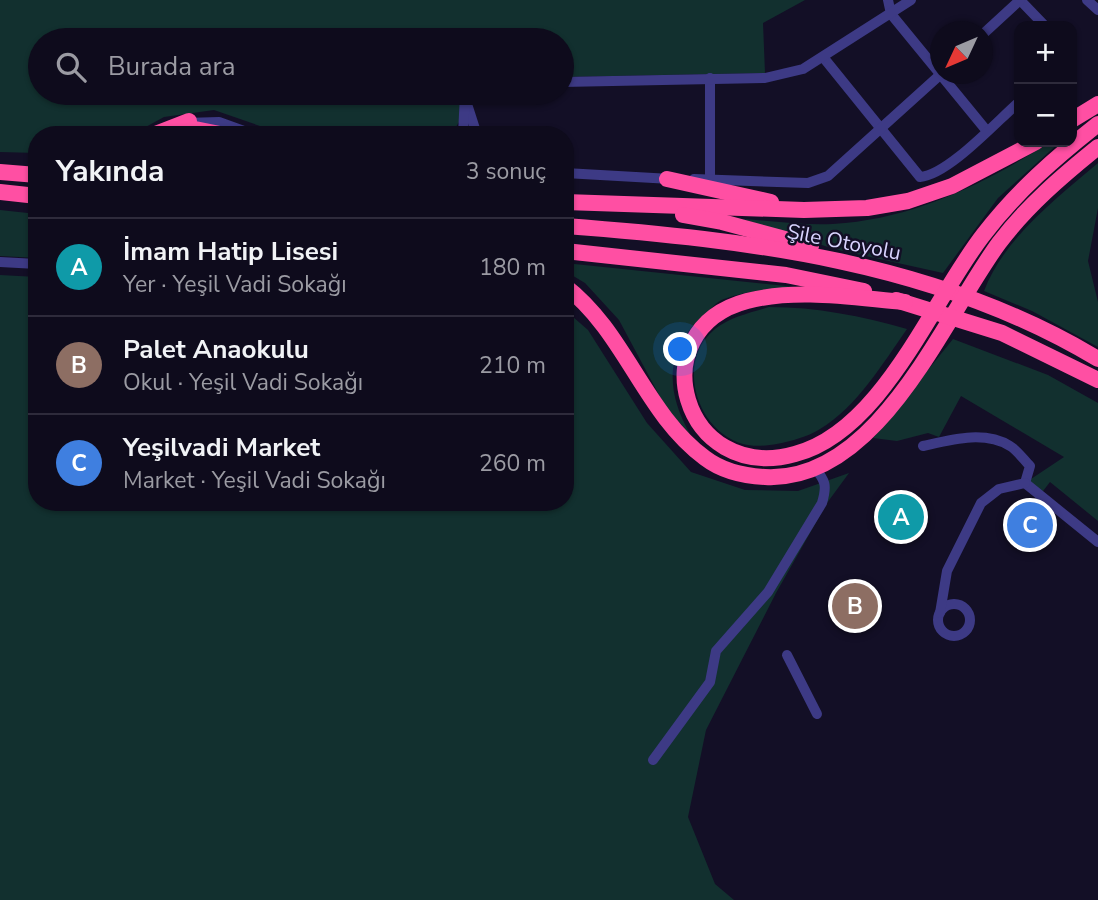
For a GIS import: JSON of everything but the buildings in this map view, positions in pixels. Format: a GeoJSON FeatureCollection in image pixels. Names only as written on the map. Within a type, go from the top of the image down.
{"type":"FeatureCollection","features":[{"type":"Feature","properties":{"kind":"highway"},"geometry":{"type":"LineString","coordinates":[[1077,117],[1098,104]]}},
{"type":"Feature","properties":{"kind":"highway"},"geometry":{"type":"LineString","coordinates":[[905,302],[785,297],[763,298],[731,307],[707,324],[691,347],[683,381],[687,403],[708,435],[727,450],[748,457],[768,458],[797,454],[832,436],[846,426],[884,385],[965,258],[1006,207],[1038,174],[1098,124]]}},
{"type":"Feature","properties":{"kind":"highway"},"geometry":{"type":"LineString","coordinates":[[574,202],[804,210],[867,208],[920,197],[972,177],[1027,147]]}},
{"type":"Feature","properties":{"kind":"highway"},"geometry":{"type":"LineString","coordinates":[[574,295],[603,322],[666,420],[707,460],[749,476],[772,477],[814,467],[847,449],[883,416],[1002,240],[1042,194],[1098,147]]}},
{"type":"Feature","properties":{"kind":"highway"},"geometry":{"type":"LineString","coordinates":[[0,165],[28,165]]}},
{"type":"Feature","properties":{"kind":"highway"},"geometry":{"type":"LineString","coordinates":[[0,172],[28,174]]}},
{"type":"Feature","properties":{"kind":"highway"},"geometry":{"type":"LineString","coordinates":[[667,179],[804,210]]}},
{"type":"Feature","properties":{"kind":"highway"},"geometry":{"type":"LineString","coordinates":[[0,192],[28,195]]}},
{"type":"Feature","properties":{"kind":"highway"},"geometry":{"type":"LineString","coordinates":[[616,204],[722,222],[876,268]]}},
{"type":"Feature","properties":{"kind":"highway","name":"Şile Otoyolu"},"geometry":{"type":"LineString","coordinates":[[574,227],[797,253],[876,268],[987,303],[1098,359]]}},
{"type":"Feature","properties":{"kind":"highway","name":"Şile Otoyolu"},"geometry":{"type":"LineString","coordinates":[[574,252],[786,275],[905,302],[972,322],[1032,346],[1098,380]]}},
{"type":"Feature","properties":{"kind":"street"},"geometry":{"type":"LineString","coordinates":[[888,0],[891,14],[930,63]]}},
{"type":"Feature","properties":{"kind":"street"},"geometry":{"type":"LineString","coordinates":[[574,82],[765,78],[803,69],[911,0]]}},
{"type":"Feature","properties":{"kind":"street"},"geometry":{"type":"LineString","coordinates":[[993,25],[1020,0],[1040,21]]}},
{"type":"Feature","properties":{"kind":"street"},"geometry":{"type":"LineString","coordinates":[[1087,0],[1098,10]]}},
{"type":"Feature","properties":{"kind":"street"},"geometry":{"type":"LineString","coordinates":[[823,57],[920,177],[931,176],[952,162],[1014,106]]}},
{"type":"Feature","properties":{"kind":"street"},"geometry":{"type":"LineString","coordinates":[[709,78],[710,180]]}},
{"type":"Feature","properties":{"kind":"street"},"geometry":{"type":"LineString","coordinates":[[574,174],[808,183],[828,176],[930,84]]}},
{"type":"Feature","properties":{"kind":"street"},"geometry":{"type":"LineString","coordinates":[[948,84],[986,130]]}},
{"type":"Feature","properties":{"kind":"street"},"geometry":{"type":"LineString","coordinates":[[463,126],[464,105]]}},
{"type":"Feature","properties":{"kind":"street"},"geometry":{"type":"LineString","coordinates":[[468,105],[474,126]]}},
{"type":"Feature","properties":{"kind":"street"},"geometry":{"type":"LineString","coordinates":[[196,126],[219,122],[230,126]]}},
{"type":"Feature","properties":{"kind":"street"},"geometry":{"type":"LineString","coordinates":[[0,262],[28,264]]}},
{"type":"Feature","properties":{"kind":"street"},"geometry":{"type":"LineString","coordinates":[[923,446],[961,438],[987,438],[1010,446],[1030,466],[1025,483]]}},
{"type":"Feature","properties":{"kind":"street"},"geometry":{"type":"LineString","coordinates":[[653,760],[709,682],[716,651],[723,640],[768,592],[822,503],[827,488],[824,479],[814,467]]}},
{"type":"Feature","properties":{"kind":"street"},"geometry":{"type":"LineString","coordinates":[[1025,483],[1098,542]]}},
{"type":"Feature","properties":{"kind":"street"},"geometry":{"type":"LineString","coordinates":[[940,613],[947,571],[981,503],[999,489],[1025,483]]}},
{"type":"Feature","properties":{"kind":"street"},"geometry":{"type":"LineString","coordinates":[[787,654],[817,714]]}},
{"type":"Feature","properties":{"kind":"green space"},"geometry":{"type":"Polygon","coordinates":[[[0,0],[805,0],[763,23],[765,73],[574,77],[574,28],[28,28],[28,105],[460,105],[459,122],[457,126],[260,126],[214,110],[164,117],[148,126],[28,126],[28,153],[0,152],[0,0]]]}},
{"type":"Feature","properties":{"kind":"green space"},"geometry":{"type":"Polygon","coordinates":[[[1042,147],[1054,147],[998,198],[943,273],[834,249],[743,219],[832,224],[873,219],[927,204],[1002,170],[1042,147]]]}},
{"type":"Feature","properties":{"kind":"green space"},"geometry":{"type":"Polygon","coordinates":[[[1098,163],[1098,208],[1088,261],[1098,302],[1098,347],[1032,311],[984,291],[1004,254],[1018,236],[1098,163]]]}},
{"type":"Feature","properties":{"kind":"green space"},"geometry":{"type":"Polygon","coordinates":[[[0,210],[28,213],[28,258],[0,256],[0,210]]]}},
{"type":"Feature","properties":{"kind":"green space"},"geometry":{"type":"Polygon","coordinates":[[[574,264],[805,288],[754,291],[724,299],[690,329],[675,357],[673,387],[676,403],[690,434],[666,408],[619,320],[585,283],[574,276],[574,264]]]}},
{"type":"Feature","properties":{"kind":"green space"},"geometry":{"type":"Polygon","coordinates":[[[0,275],[28,277],[28,511],[574,511],[574,318],[588,330],[647,423],[691,472],[745,490],[798,491],[849,473],[827,503],[776,593],[706,730],[688,817],[715,884],[734,900],[0,900],[0,275]]]}},
{"type":"Feature","properties":{"kind":"green space"},"geometry":{"type":"Polygon","coordinates":[[[769,307],[839,313],[907,329],[868,384],[833,420],[813,433],[793,440],[751,446],[727,437],[713,425],[703,410],[696,394],[696,359],[703,343],[715,329],[727,321],[769,307]]]}},
{"type":"Feature","properties":{"kind":"green space"},"geometry":{"type":"Polygon","coordinates":[[[953,339],[1048,375],[1098,403],[1098,521],[1050,482],[1040,495],[1025,483],[1064,457],[961,396],[939,437],[928,433],[897,441],[873,438],[953,339]]]}},
{"type":"Feature","properties":{"kind":"place","name":"İmam Hatip Lisesi"},"geometry":{"type":"Point","coordinates":[901,517]}},
{"type":"Feature","properties":{"kind":"place","name":"Yeşilvadi Market"},"geometry":{"type":"Point","coordinates":[1030,525]}},
{"type":"Feature","properties":{"kind":"place","name":"Palet Anaokulu"},"geometry":{"type":"Point","coordinates":[855,606]}}]}
